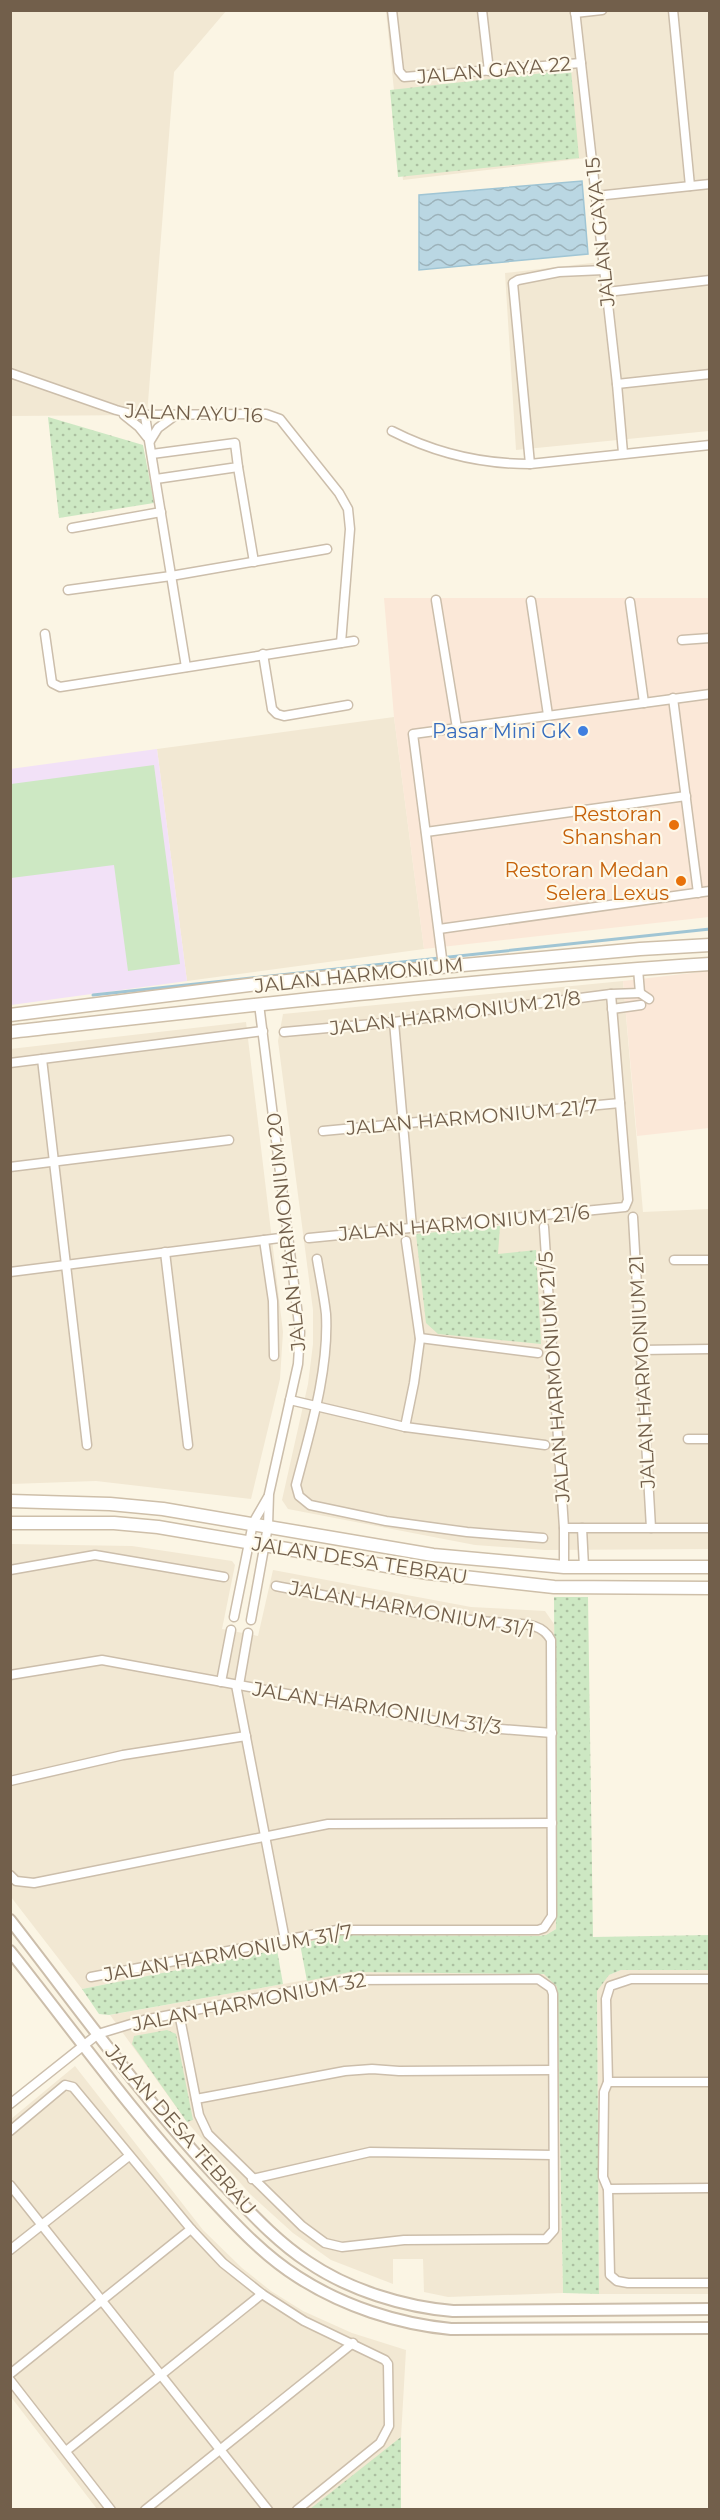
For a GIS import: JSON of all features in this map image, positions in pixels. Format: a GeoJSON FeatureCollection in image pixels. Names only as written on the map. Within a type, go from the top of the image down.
{"type":"FeatureCollection","features":[{"type":"Feature","properties":{"kind":"main road","name":"JALAN HARMONIUM"},"geometry":{"type":"LineString","coordinates":[[10,1015],[265,983],[710,945]]}},
{"type":"Feature","properties":{"kind":"main road","name":"JALAN HARMONIUM"},"geometry":{"type":"LineString","coordinates":[[10,1032],[259,1004],[710,964]]}},
{"type":"Feature","properties":{"kind":"main road","name":"JALAN DESA TEBRAU"},"geometry":{"type":"LineString","coordinates":[[10,1501],[110,1504],[163,1509],[433,1556],[564,1567],[710,1567]]}},
{"type":"Feature","properties":{"kind":"main road","name":"JALAN DESA TEBRAU"},"geometry":{"type":"LineString","coordinates":[[10,1523],[114,1523],[158,1527],[428,1573],[554,1587],[710,1588]]}},
{"type":"Feature","properties":{"kind":"street","name":"JALAN GAYA 22"},"geometry":{"type":"LineString","coordinates":[[392,10],[399,71],[401,76],[407,78],[581,63]]}},
{"type":"Feature","properties":{"kind":"street"},"geometry":{"type":"LineString","coordinates":[[482,10],[489,71]]}},
{"type":"Feature","properties":{"kind":"street"},"geometry":{"type":"LineString","coordinates":[[575,12],[603,10]]}},
{"type":"Feature","properties":{"kind":"street"},"geometry":{"type":"LineString","coordinates":[[673,10],[690,186]]}},
{"type":"Feature","properties":{"kind":"street","name":"JALAN GAYA 15"},"geometry":{"type":"LineString","coordinates":[[575,12],[623,453]]}},
{"type":"Feature","properties":{"kind":"street"},"geometry":{"type":"LineString","coordinates":[[596,196],[710,184]]}},
{"type":"Feature","properties":{"kind":"street"},"geometry":{"type":"LineString","coordinates":[[530,464],[513,283],[559,272],[604,270]]}},
{"type":"Feature","properties":{"kind":"street"},"geometry":{"type":"LineString","coordinates":[[607,292],[710,280]]}},
{"type":"Feature","properties":{"kind":"street","name":"JALAN AYU 16"},"geometry":{"type":"LineString","coordinates":[[10,373],[116,410],[145,416],[274,416],[286,424],[339,493],[348,509],[350,523],[341,643]]}},
{"type":"Feature","properties":{"kind":"street"},"geometry":{"type":"LineString","coordinates":[[617,384],[710,374]]}},
{"type":"Feature","properties":{"kind":"street"},"geometry":{"type":"LineString","coordinates":[[116,410],[132,420],[150,442]]}},
{"type":"Feature","properties":{"kind":"street"},"geometry":{"type":"LineString","coordinates":[[145,416],[186,667]]}},
{"type":"Feature","properties":{"kind":"street"},"geometry":{"type":"LineString","coordinates":[[150,442],[164,422],[178,416]]}},
{"type":"Feature","properties":{"kind":"street"},"geometry":{"type":"LineString","coordinates":[[392,431],[439,450],[481,461],[530,464],[710,445]]}},
{"type":"Feature","properties":{"kind":"street"},"geometry":{"type":"LineString","coordinates":[[152,454],[235,443],[254,562]]}},
{"type":"Feature","properties":{"kind":"street"},"geometry":{"type":"LineString","coordinates":[[156,479],[238,468]]}},
{"type":"Feature","properties":{"kind":"street"},"geometry":{"type":"LineString","coordinates":[[72,528],[161,512]]}},
{"type":"Feature","properties":{"kind":"street"},"geometry":{"type":"LineString","coordinates":[[68,590],[171,576],[327,549]]}},
{"type":"Feature","properties":{"kind":"street"},"geometry":{"type":"LineString","coordinates":[[436,600],[458,728]]}},
{"type":"Feature","properties":{"kind":"street"},"geometry":{"type":"LineString","coordinates":[[531,601],[549,715]]}},
{"type":"Feature","properties":{"kind":"street"},"geometry":{"type":"LineString","coordinates":[[630,602],[644,703]]}},
{"type":"Feature","properties":{"kind":"street"},"geometry":{"type":"LineString","coordinates":[[45,634],[52,683],[57,687],[354,641]]}},
{"type":"Feature","properties":{"kind":"street"},"geometry":{"type":"LineString","coordinates":[[682,640],[710,638]]}},
{"type":"Feature","properties":{"kind":"street"},"geometry":{"type":"LineString","coordinates":[[263,654],[272,709],[277,714],[284,716],[348,705]]}},
{"type":"Feature","properties":{"kind":"street"},"geometry":{"type":"LineString","coordinates":[[443,966],[413,734],[710,694]]}},
{"type":"Feature","properties":{"kind":"street"},"geometry":{"type":"LineString","coordinates":[[673,699],[698,893]]}},
{"type":"Feature","properties":{"kind":"street"},"geometry":{"type":"LineString","coordinates":[[426,832],[686,796]]}},
{"type":"Feature","properties":{"kind":"street"},"geometry":{"type":"LineString","coordinates":[[438,929],[710,891]]}},
{"type":"Feature","properties":{"kind":"street"},"geometry":{"type":"LineString","coordinates":[[638,969],[640,993],[650,999]]}},
{"type":"Feature","properties":{"kind":"street","name":"JALAN HARMONIUM 21/8"},"geometry":{"type":"LineString","coordinates":[[285,1032],[394,1022],[611,994],[640,993]]}},
{"type":"Feature","properties":{"kind":"street"},"geometry":{"type":"LineString","coordinates":[[611,994],[620,1103]]}},
{"type":"Feature","properties":{"kind":"street","name":"JALAN HARMONIUM 20"},"geometry":{"type":"LineString","coordinates":[[259,1004],[300,1332],[298,1364],[269,1494]]}},
{"type":"Feature","properties":{"kind":"street"},"geometry":{"type":"LineString","coordinates":[[612,1009],[642,1005]]}},
{"type":"Feature","properties":{"kind":"street"},"geometry":{"type":"LineString","coordinates":[[394,1022],[412,1227]]}},
{"type":"Feature","properties":{"kind":"street"},"geometry":{"type":"LineString","coordinates":[[10,1063],[263,1031]]}},
{"type":"Feature","properties":{"kind":"street"},"geometry":{"type":"LineString","coordinates":[[42,1059],[87,1445]]}},
{"type":"Feature","properties":{"kind":"street","name":"JALAN HARMONIUM 21/7"},"geometry":{"type":"LineString","coordinates":[[324,1131],[620,1103]]}},
{"type":"Feature","properties":{"kind":"street","name":"JALAN HARMONIUM 21/6"},"geometry":{"type":"LineString","coordinates":[[309,1238],[625,1207],[628,1200],[620,1103]]}},
{"type":"Feature","properties":{"kind":"street"},"geometry":{"type":"LineString","coordinates":[[10,1167],[229,1140]]}},
{"type":"Feature","properties":{"kind":"street","name":"JALAN HARMONIUM 21"},"geometry":{"type":"LineString","coordinates":[[633,1217],[651,1528]]}},
{"type":"Feature","properties":{"kind":"street","name":"JALAN HARMONIUM 21/5"},"geometry":{"type":"LineString","coordinates":[[544,1227],[564,1528],[564,1567]]}},
{"type":"Feature","properties":{"kind":"street"},"geometry":{"type":"LineString","coordinates":[[10,1272],[288,1237]]}},
{"type":"Feature","properties":{"kind":"street"},"geometry":{"type":"LineString","coordinates":[[264,1240],[273,1300],[274,1356]]}},
{"type":"Feature","properties":{"kind":"street"},"geometry":{"type":"LineString","coordinates":[[405,1427],[420,1338],[406,1241]]}},
{"type":"Feature","properties":{"kind":"street"},"geometry":{"type":"LineString","coordinates":[[165,1252],[188,1445]]}},
{"type":"Feature","properties":{"kind":"street"},"geometry":{"type":"LineString","coordinates":[[317,1259],[326,1314],[326,1332],[316,1407],[296,1485],[299,1496],[310,1505],[386,1521],[467,1532],[543,1538]]}},
{"type":"Feature","properties":{"kind":"street"},"geometry":{"type":"LineString","coordinates":[[675,1260],[710,1260]]}},
{"type":"Feature","properties":{"kind":"street"},"geometry":{"type":"LineString","coordinates":[[420,1338],[538,1353]]}},
{"type":"Feature","properties":{"kind":"street"},"geometry":{"type":"LineString","coordinates":[[640,1350],[710,1349]]}},
{"type":"Feature","properties":{"kind":"street"},"geometry":{"type":"LineString","coordinates":[[290,1400],[405,1427],[544,1445]]}},
{"type":"Feature","properties":{"kind":"street"},"geometry":{"type":"LineString","coordinates":[[688,1439],[710,1439]]}},
{"type":"Feature","properties":{"kind":"street"},"geometry":{"type":"LineString","coordinates":[[234,1617],[252,1523],[269,1494]]}},
{"type":"Feature","properties":{"kind":"street"},"geometry":{"type":"LineString","coordinates":[[251,1620],[268,1526],[269,1494]]}},
{"type":"Feature","properties":{"kind":"street"},"geometry":{"type":"LineString","coordinates":[[564,1528],[710,1528]]}},
{"type":"Feature","properties":{"kind":"street"},"geometry":{"type":"LineString","coordinates":[[582,1528],[584,1567]]}},
{"type":"Feature","properties":{"kind":"street"},"geometry":{"type":"LineString","coordinates":[[10,1570],[95,1555],[224,1577]]}},
{"type":"Feature","properties":{"kind":"street","name":"JALAN HARMONIUM 31/1"},"geometry":{"type":"LineString","coordinates":[[276,1586],[425,1614],[481,1622],[531,1625],[547,1633],[551,1640],[552,1732]]}},
{"type":"Feature","properties":{"kind":"street"},"geometry":{"type":"LineString","coordinates":[[237,1601],[255,1596]]}},
{"type":"Feature","properties":{"kind":"street"},"geometry":{"type":"LineString","coordinates":[[221,1682],[231,1630]]}},
{"type":"Feature","properties":{"kind":"street"},"geometry":{"type":"LineString","coordinates":[[249,1633],[238,1685],[285,1940]]}},
{"type":"Feature","properties":{"kind":"street","name":"JALAN HARMONIUM 31/3"},"geometry":{"type":"LineString","coordinates":[[10,1675],[102,1660],[463,1726],[552,1732]]}},
{"type":"Feature","properties":{"kind":"street"},"geometry":{"type":"LineString","coordinates":[[14,1878],[34,1883],[328,1824],[552,1823],[552,1732]]}},
{"type":"Feature","properties":{"kind":"street"},"geometry":{"type":"LineString","coordinates":[[10,1781],[123,1755],[246,1736]]}},
{"type":"Feature","properties":{"kind":"street","name":"JALAN HARMONIUM 31/7"},"geometry":{"type":"LineString","coordinates":[[91,1977],[337,1930],[538,1930],[544,1928],[552,1916],[552,1823]]}},
{"type":"Feature","properties":{"kind":"street","name":"JALAN DESA TEBRAU"},"geometry":{"type":"LineString","coordinates":[[10,1920],[98,2034],[205,2165],[272,2235],[309,2264],[361,2288],[426,2309],[453,2311],[710,2309]]}},
{"type":"Feature","properties":{"kind":"street","name":"JALAN DESA TEBRAU"},"geometry":{"type":"LineString","coordinates":[[10,1951],[154,2134],[193,2179],[261,2248],[299,2278],[356,2307],[425,2327],[710,2328]]}},
{"type":"Feature","properties":{"kind":"street","name":"JALAN HARMONIUM 32"},"geometry":{"type":"LineString","coordinates":[[10,2104],[98,2034],[144,2020],[349,1980],[526,1979],[544,1981],[553,1994],[554,2070]]}},
{"type":"Feature","properties":{"kind":"street"},"geometry":{"type":"LineString","coordinates":[[710,1979],[631,1979],[610,1986],[606,1999],[608,2082],[604,2092],[603,2177],[608,2189],[610,2275],[616,2281],[710,2283]]}},
{"type":"Feature","properties":{"kind":"street"},"geometry":{"type":"LineString","coordinates":[[179,2013],[199,2115],[208,2134],[302,2226],[324,2243],[342,2247],[404,2240],[546,2239],[554,2230],[554,2070],[354,2070],[196,2099]]}},
{"type":"Feature","properties":{"kind":"street"},"geometry":{"type":"LineString","coordinates":[[608,2082],[710,2082]]}},
{"type":"Feature","properties":{"kind":"street"},"geometry":{"type":"LineString","coordinates":[[10,2131],[65,2085],[70,2085],[191,2229],[223,2263],[262,2294],[304,2321],[381,2356],[388,2364],[389,2426],[380,2443],[297,2510]]}},
{"type":"Feature","properties":{"kind":"street"},"geometry":{"type":"LineString","coordinates":[[252,2179],[370,2152],[554,2155]]}},
{"type":"Feature","properties":{"kind":"street"},"geometry":{"type":"LineString","coordinates":[[10,2250],[129,2156]]}},
{"type":"Feature","properties":{"kind":"street"},"geometry":{"type":"LineString","coordinates":[[10,2185],[268,2510]]}},
{"type":"Feature","properties":{"kind":"street"},"geometry":{"type":"LineString","coordinates":[[608,2189],[710,2188]]}},
{"type":"Feature","properties":{"kind":"street"},"geometry":{"type":"LineString","coordinates":[[10,2374],[191,2229]]}},
{"type":"Feature","properties":{"kind":"street"},"geometry":{"type":"LineString","coordinates":[[66,2451],[262,2294]]}},
{"type":"Feature","properties":{"kind":"street"},"geometry":{"type":"LineString","coordinates":[[524,2310],[525,2329]]}},
{"type":"Feature","properties":{"kind":"street"},"geometry":{"type":"LineString","coordinates":[[145,2510],[353,2343]]}},
{"type":"Feature","properties":{"kind":"street"},"geometry":{"type":"LineString","coordinates":[[10,2380],[111,2510]]}},
{"type":"Feature","properties":{"kind":"shaded area"},"geometry":{"type":"Polygon","coordinates":[[[10,11],[226,11],[174,72],[147,415],[11,416],[10,11]]]}},
{"type":"Feature","properties":{"kind":"shaded area"},"geometry":{"type":"Polygon","coordinates":[[[386,11],[709,11],[709,431],[516,450],[505,273],[600,262],[587,158],[403,180],[386,11]]]}},
{"type":"Feature","properties":{"kind":"shaded area"},"geometry":{"type":"Polygon","coordinates":[[[384,598],[709,598],[709,917],[424,949],[394,717],[384,598]]]}},
{"type":"Feature","properties":{"kind":"shaded area"},"geometry":{"type":"Polygon","coordinates":[[[394,717],[424,949],[187,981],[157,749],[394,717]]]}},
{"type":"Feature","properties":{"kind":"shaded area"},"geometry":{"type":"Polygon","coordinates":[[[157,749],[187,981],[11,1005],[10,769],[157,749]]]}},
{"type":"Feature","properties":{"kind":"shaded area"},"geometry":{"type":"Polygon","coordinates":[[[709,971],[709,1128],[637,1136],[623,981],[709,971]]]}},
{"type":"Feature","properties":{"kind":"shaded area"},"geometry":{"type":"Polygon","coordinates":[[[623,981],[643,1212],[709,1209],[709,1549],[545,1550],[475,1545],[288,1509],[282,1500],[308,1384],[313,1344],[313,1310],[278,1041],[283,1014],[623,981]]]}},
{"type":"Feature","properties":{"kind":"shaded area"},"geometry":{"type":"Polygon","coordinates":[[[246,1022],[283,1332],[280,1379],[251,1499],[96,1481],[11,1484],[10,1049],[246,1022]]]}},
{"type":"Feature","properties":{"kind":"shaded area"},"geometry":{"type":"Polygon","coordinates":[[[11,1544],[132,1546],[232,1561],[235,1565],[222,1629],[258,1636],[273,1570],[471,1607],[545,1611],[554,1624],[556,1929],[539,1936],[337,1935],[277,1950],[82,1989],[11,1897],[11,1544]]]}},
{"type":"Feature","properties":{"kind":"shaded area"},"geometry":{"type":"Polygon","coordinates":[[[621,1970],[709,1970],[709,2294],[599,2294],[597,1991],[601,1982],[609,1975],[621,1970]]]}},
{"type":"Feature","properties":{"kind":"shaded area"},"geometry":{"type":"Polygon","coordinates":[[[350,1972],[545,1974],[557,1987],[563,2293],[448,2297],[424,2292],[423,2259],[393,2259],[393,2284],[331,2260],[293,2233],[250,2194],[187,2122],[110,2015],[350,1972]]]}},
{"type":"Feature","properties":{"kind":"shaded area"},"geometry":{"type":"Polygon","coordinates":[[[75,2066],[203,2230],[242,2268],[271,2291],[303,2311],[352,2333],[406,2350],[401,2437],[401,2509],[97,2509],[11,2397],[11,2119],[75,2066]]]}},
{"type":"Feature","properties":{"kind":"green space"},"geometry":{"type":"Polygon","coordinates":[[[571,70],[579,158],[398,177],[390,90],[571,70]]]}},
{"type":"Feature","properties":{"kind":"green space"},"geometry":{"type":"Polygon","coordinates":[[[48,417],[143,445],[154,503],[59,518],[48,417]]]}},
{"type":"Feature","properties":{"kind":"green space"},"geometry":{"type":"Polygon","coordinates":[[[154,765],[180,964],[128,971],[114,865],[11,878],[11,784],[154,765]]]}},
{"type":"Feature","properties":{"kind":"green space"},"geometry":{"type":"Polygon","coordinates":[[[500,1226],[498,1254],[536,1250],[541,1344],[438,1334],[426,1323],[416,1234],[500,1226]]]}},
{"type":"Feature","properties":{"kind":"green space"},"geometry":{"type":"Polygon","coordinates":[[[554,1597],[588,1597],[593,1937],[710,1935],[709,1970],[621,1970],[609,1975],[597,1991],[599,2294],[563,2293],[557,1987],[544,1974],[350,1972],[307,1981],[300,1944],[337,1935],[539,1936],[556,1929],[554,1597]]]}},
{"type":"Feature","properties":{"kind":"green space"},"geometry":{"type":"Polygon","coordinates":[[[277,1950],[283,1984],[109,2015],[99,2014],[82,1989],[277,1950]]]}},
{"type":"Feature","properties":{"kind":"green space"},"geometry":{"type":"Polygon","coordinates":[[[167,2030],[176,2034],[193,2120],[187,2122],[132,2044],[134,2036],[167,2030]]]}},
{"type":"Feature","properties":{"kind":"green space"},"geometry":{"type":"Polygon","coordinates":[[[401,2437],[401,2509],[310,2509],[401,2437]]]}},
{"type":"Feature","properties":{"kind":"water"},"geometry":{"type":"Polygon","coordinates":[[[582,181],[588,254],[419,270],[419,195],[582,181]]]}},
{"type":"Feature","properties":{"kind":"waterway"},"geometry":{"type":"LineString","coordinates":[[93,995],[710,929]]}},
{"type":"Feature","properties":{"kind":"place","name":"Pasar Mini GK"},"geometry":{"type":"Point","coordinates":[583,731]}},
{"type":"Feature","properties":{"kind":"place","name":"Restoran Shanshan"},"geometry":{"type":"Point","coordinates":[674,825]}},
{"type":"Feature","properties":{"kind":"place","name":"Restoran Medan Selera Lexus"},"geometry":{"type":"Point","coordinates":[681,881]}}]}
